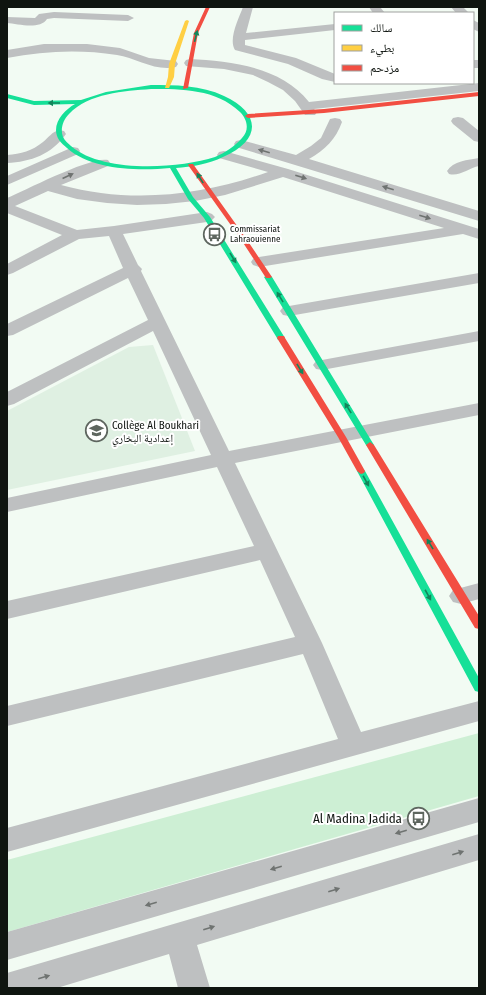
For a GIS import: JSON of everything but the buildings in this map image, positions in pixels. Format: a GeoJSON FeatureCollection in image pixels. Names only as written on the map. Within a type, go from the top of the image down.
{"type":"FeatureCollection","features":[{"type":"Feature","properties":{"kind":"street"},"geometry":{"type":"LineString","coordinates":[[7,54],[59,48],[87,48],[115,40],[134,7]]}},
{"type":"Feature","properties":{"kind":"street"},"geometry":{"type":"LineString","coordinates":[[185,88],[196,33],[208,7]]}},
{"type":"Feature","properties":{"kind":"street"},"geometry":{"type":"LineString","coordinates":[[248,7],[238,37],[239,47],[292,61],[326,76],[334,78]]}},
{"type":"Feature","properties":{"kind":"street"},"geometry":{"type":"LineString","coordinates":[[7,20],[37,22],[47,16],[91,11],[128,18]]}},
{"type":"Feature","properties":{"kind":"street"},"geometry":{"type":"LineString","coordinates":[[168,87],[171,78],[172,64],[191,12]]}},
{"type":"Feature","properties":{"kind":"street"},"geometry":{"type":"LineString","coordinates":[[238,37],[334,27]]}},
{"type":"Feature","properties":{"kind":"street"},"geometry":{"type":"LineString","coordinates":[[76,41],[115,40],[147,61],[172,64]]}},
{"type":"Feature","properties":{"kind":"street"},"geometry":{"type":"LineString","coordinates":[[262,75],[292,61]]}},
{"type":"Feature","properties":{"kind":"street"},"geometry":{"type":"LineString","coordinates":[[190,63],[224,66],[262,75],[284,85],[294,92],[308,109]]}},
{"type":"Feature","properties":{"kind":"street"},"geometry":{"type":"LineString","coordinates":[[24,102],[83,102],[120,91],[168,87],[185,88],[208,93],[231,101],[241,108],[255,127],[240,144],[224,155],[191,165],[172,167],[129,167],[103,163],[86,158],[73,151],[66,145],[57,126]]}},
{"type":"Feature","properties":{"kind":"street"},"geometry":{"type":"LineString","coordinates":[[248,116],[479,87]]}},
{"type":"Feature","properties":{"kind":"street"},"geometry":{"type":"LineString","coordinates":[[308,109],[479,94]]}},
{"type":"Feature","properties":{"kind":"street"},"geometry":{"type":"LineString","coordinates":[[7,96],[45,112]]}},
{"type":"Feature","properties":{"kind":"street"},"geometry":{"type":"LineString","coordinates":[[7,159],[28,157],[45,148],[57,126],[67,114],[83,102]]}},
{"type":"Feature","properties":{"kind":"street"},"geometry":{"type":"LineString","coordinates":[[458,120],[479,138]]}},
{"type":"Feature","properties":{"kind":"street"},"geometry":{"type":"LineString","coordinates":[[297,160],[313,152],[325,142],[332,132],[335,122]]}},
{"type":"Feature","properties":{"kind":"street"},"geometry":{"type":"LineString","coordinates":[[240,144],[479,216]]}},
{"type":"Feature","properties":{"kind":"street"},"geometry":{"type":"LineString","coordinates":[[7,181],[73,151]]}},
{"type":"Feature","properties":{"kind":"street"},"geometry":{"type":"LineString","coordinates":[[224,155],[283,172],[472,232]]}},
{"type":"Feature","properties":{"kind":"street"},"geometry":{"type":"LineString","coordinates":[[454,171],[465,165],[479,162]]}},
{"type":"Feature","properties":{"kind":"street"},"geometry":{"type":"LineString","coordinates":[[7,204],[85,169],[103,163]]}},
{"type":"Feature","properties":{"kind":"street"},"geometry":{"type":"LineString","coordinates":[[191,165],[210,195],[242,236],[259,262],[363,433],[470,594],[479,625]]}},
{"type":"Feature","properties":{"kind":"street"},"geometry":{"type":"LineString","coordinates":[[172,167],[190,198],[207,217],[342,437],[479,688]]}},
{"type":"Feature","properties":{"kind":"street"},"geometry":{"type":"LineString","coordinates":[[47,186],[72,194],[100,198],[160,201],[210,195],[247,186],[283,172]]}},
{"type":"Feature","properties":{"kind":"street"},"geometry":{"type":"LineString","coordinates":[[7,208],[75,235]]}},
{"type":"Feature","properties":{"kind":"street"},"geometry":{"type":"LineString","coordinates":[[7,270],[75,235],[114,231],[207,217]]}},
{"type":"Feature","properties":{"kind":"street"},"geometry":{"type":"LineString","coordinates":[[114,231],[268,551],[310,643],[354,746]]}},
{"type":"Feature","properties":{"kind":"street"},"geometry":{"type":"LineString","coordinates":[[259,262],[472,232]]}},
{"type":"Feature","properties":{"kind":"street"},"geometry":{"type":"LineString","coordinates":[[7,332],[134,270]]}},
{"type":"Feature","properties":{"kind":"street"},"geometry":{"type":"LineString","coordinates":[[289,311],[479,278]]}},
{"type":"Feature","properties":{"kind":"street"},"geometry":{"type":"LineString","coordinates":[[7,400],[158,322]]}},
{"type":"Feature","properties":{"kind":"street"},"geometry":{"type":"LineString","coordinates":[[322,365],[479,336]]}},
{"type":"Feature","properties":{"kind":"street"},"geometry":{"type":"LineString","coordinates":[[7,505],[224,460],[477,412]]}},
{"type":"Feature","properties":{"kind":"street"},"geometry":{"type":"LineString","coordinates":[[7,610],[268,551]]}},
{"type":"Feature","properties":{"kind":"street"},"geometry":{"type":"LineString","coordinates":[[7,716],[310,643]]}},
{"type":"Feature","properties":{"kind":"street"},"geometry":{"type":"LineString","coordinates":[[7,840],[479,711]]}},
{"type":"Feature","properties":{"kind":"street"},"geometry":{"type":"LineString","coordinates":[[7,946],[479,810]]}},
{"type":"Feature","properties":{"kind":"street"},"geometry":{"type":"LineString","coordinates":[[7,988],[479,846]]}},
{"type":"Feature","properties":{"kind":"street"},"geometry":{"type":"LineString","coordinates":[[180,937],[194,988]]}},
{"type":"Feature","properties":{"kind":"shaded area","name":"Collège Al Boukhari إعدادية البخاري"},"geometry":{"type":"Polygon","coordinates":[[[153,345],[195,451],[7,490],[7,411],[129,347],[153,345]]]}},
{"type":"Feature","properties":{"kind":"green space"},"geometry":{"type":"Polygon","coordinates":[[[479,733],[479,796],[7,932],[7,860],[479,733]]]}},
{"type":"Feature","properties":{"kind":"traffic: fast"},"geometry":{"type":"LineString","coordinates":[[151,87],[186,88],[210,92],[221,96],[243,112],[249,120],[249,132],[244,140],[225,155],[182,166],[136,167],[113,165],[92,160],[75,153],[63,142],[59,127],[66,114],[73,107],[93,97],[118,91],[151,87]]}},
{"type":"Feature","properties":{"kind":"traffic: fast"},"geometry":{"type":"LineString","coordinates":[[7,96],[34,103],[83,102]]}},
{"type":"Feature","properties":{"kind":"traffic: fast"},"geometry":{"type":"LineString","coordinates":[[172,167],[190,198],[207,217],[281,338]]}},
{"type":"Feature","properties":{"kind":"traffic: fast"},"geometry":{"type":"LineString","coordinates":[[268,277],[370,445]]}},
{"type":"Feature","properties":{"kind":"traffic: fast"},"geometry":{"type":"LineString","coordinates":[[361,471],[479,688]]}},
{"type":"Feature","properties":{"kind":"traffic: slow"},"geometry":{"type":"LineString","coordinates":[[167,87],[171,77],[172,64],[187,21]]}},
{"type":"Feature","properties":{"kind":"traffic: jam"},"geometry":{"type":"LineString","coordinates":[[185,88],[196,33],[208,7]]}},
{"type":"Feature","properties":{"kind":"traffic: jam"},"geometry":{"type":"LineString","coordinates":[[248,116],[324,111],[479,94]]}},
{"type":"Feature","properties":{"kind":"traffic: jam"},"geometry":{"type":"LineString","coordinates":[[191,165],[243,238],[268,277]]}},
{"type":"Feature","properties":{"kind":"traffic: jam"},"geometry":{"type":"LineString","coordinates":[[281,338],[342,437],[361,471]]}},
{"type":"Feature","properties":{"kind":"traffic: jam"},"geometry":{"type":"LineString","coordinates":[[370,445],[479,625]]}},
{"type":"Feature","properties":{"kind":"place","name":"Commissariat Lahraouienne"},"geometry":{"type":"Point","coordinates":[215,234]}},
{"type":"Feature","properties":{"kind":"place","name":"Collège Al Boukhari إعدادية البخاري"},"geometry":{"type":"Point","coordinates":[97,431]}},
{"type":"Feature","properties":{"kind":"place","name":"Al Madina Jadida"},"geometry":{"type":"Point","coordinates":[418,818]}}]}
